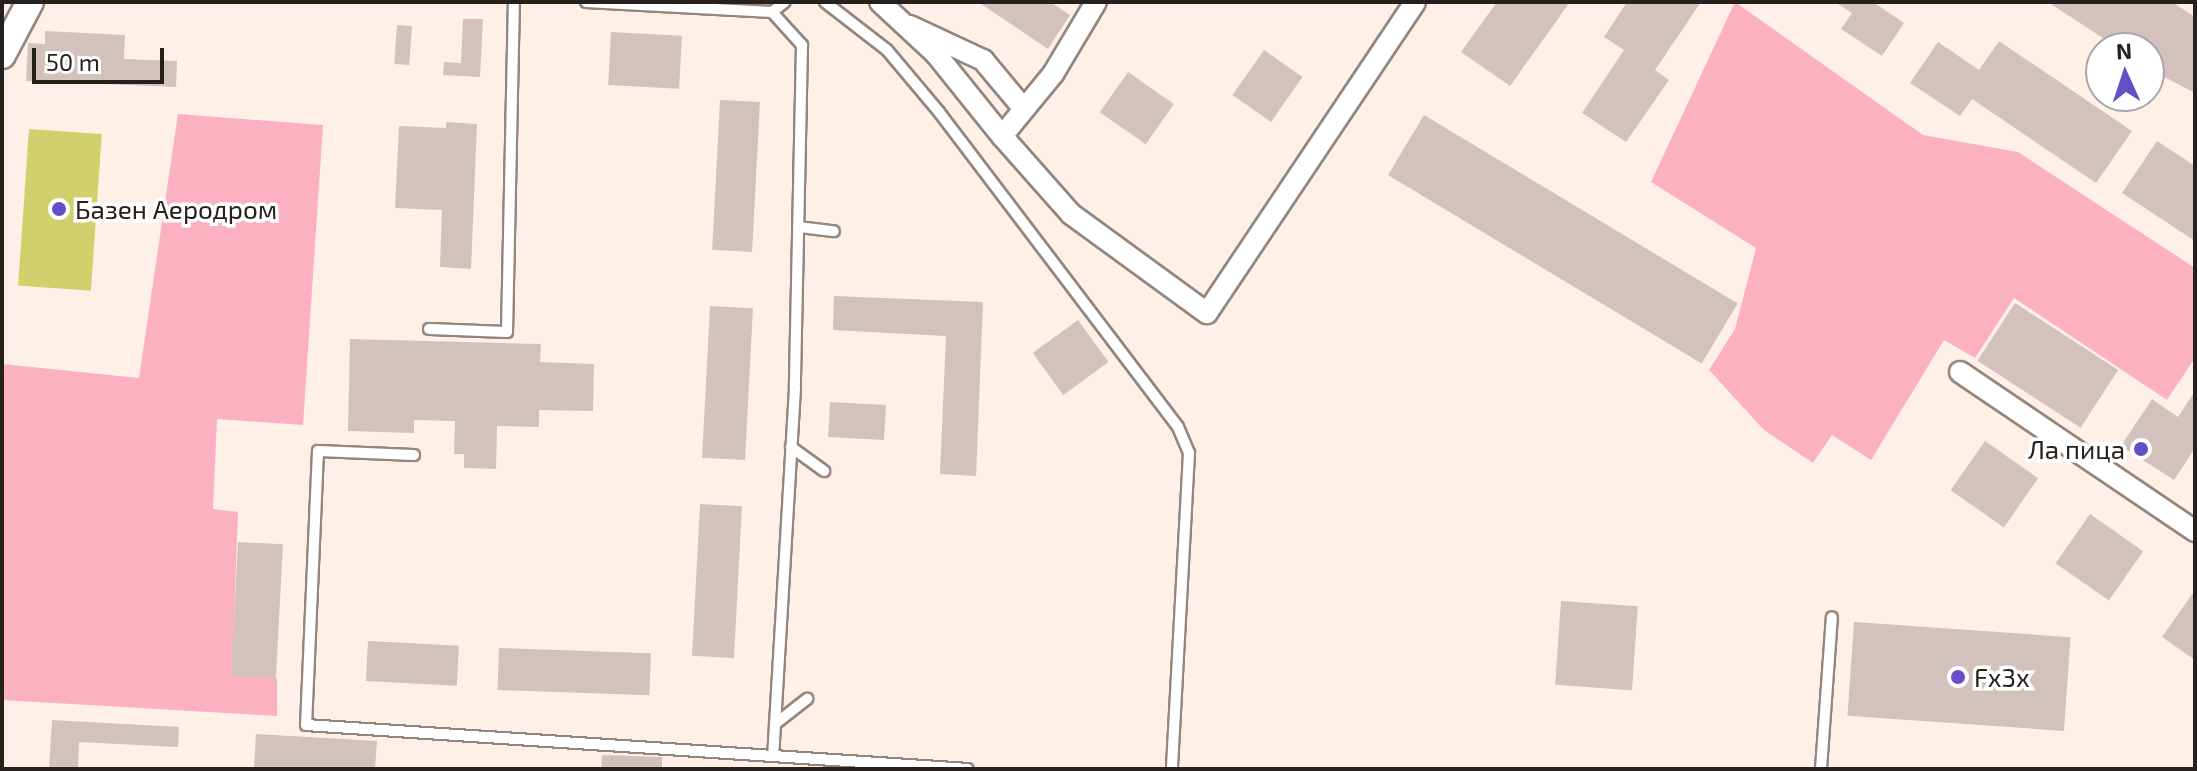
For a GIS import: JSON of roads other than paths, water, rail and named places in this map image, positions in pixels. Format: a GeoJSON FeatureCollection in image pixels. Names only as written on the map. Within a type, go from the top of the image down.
{"type":"FeatureCollection","features":[{"type":"Feature","properties":{"kind":"street"},"geometry":{"type":"LineString","coordinates":[[2,55],[30,2]]}},
{"type":"Feature","properties":{"kind":"street"},"geometry":{"type":"LineString","coordinates":[[880,2],[910,26],[1071,214],[1207,313],[1415,2]]}},
{"type":"Feature","properties":{"kind":"street"},"geometry":{"type":"LineString","coordinates":[[1002,136],[1024,109],[1096,2]]}},
{"type":"Feature","properties":{"kind":"street"},"geometry":{"type":"LineString","coordinates":[[910,26],[983,60],[1024,109]]}},
{"type":"Feature","properties":{"kind":"street"},"geometry":{"type":"LineString","coordinates":[[1960,372],[2195,531]]}},
{"type":"Feature","properties":{"kind":"lane"},"geometry":{"type":"LineString","coordinates":[[429,329],[507,332],[514,2]]}},
{"type":"Feature","properties":{"kind":"lane"},"geometry":{"type":"LineString","coordinates":[[586,2],[772,12],[785,2]]}},
{"type":"Feature","properties":{"kind":"lane"},"geometry":{"type":"LineString","coordinates":[[825,2],[887,50],[939,112],[1178,427],[1189,453],[1172,769]]}},
{"type":"Feature","properties":{"kind":"lane"},"geometry":{"type":"LineString","coordinates":[[772,12],[802,45],[791,447],[773,754]]}},
{"type":"Feature","properties":{"kind":"lane"},"geometry":{"type":"LineString","coordinates":[[799,227],[834,231]]}},
{"type":"Feature","properties":{"kind":"lane"},"geometry":{"type":"LineString","coordinates":[[791,447],[824,471]]}},
{"type":"Feature","properties":{"kind":"lane"},"geometry":{"type":"LineString","coordinates":[[414,455],[318,451],[306,725],[968,769]]}},
{"type":"Feature","properties":{"kind":"lane"},"geometry":{"type":"LineString","coordinates":[[1821,769],[1832,617]]}},
{"type":"Feature","properties":{"kind":"lane"},"geometry":{"type":"LineString","coordinates":[[775,724],[807,699]]}},
{"type":"Feature","properties":{"kind":"place","name":"Базен Аеродром"},"geometry":{"type":"Point","coordinates":[59,209]}},
{"type":"Feature","properties":{"kind":"place","name":"Ла пица"},"geometry":{"type":"Point","coordinates":[2141,449]}},
{"type":"Feature","properties":{"kind":"place","name":"Fx3x"},"geometry":{"type":"Point","coordinates":[1958,677]}}]}
